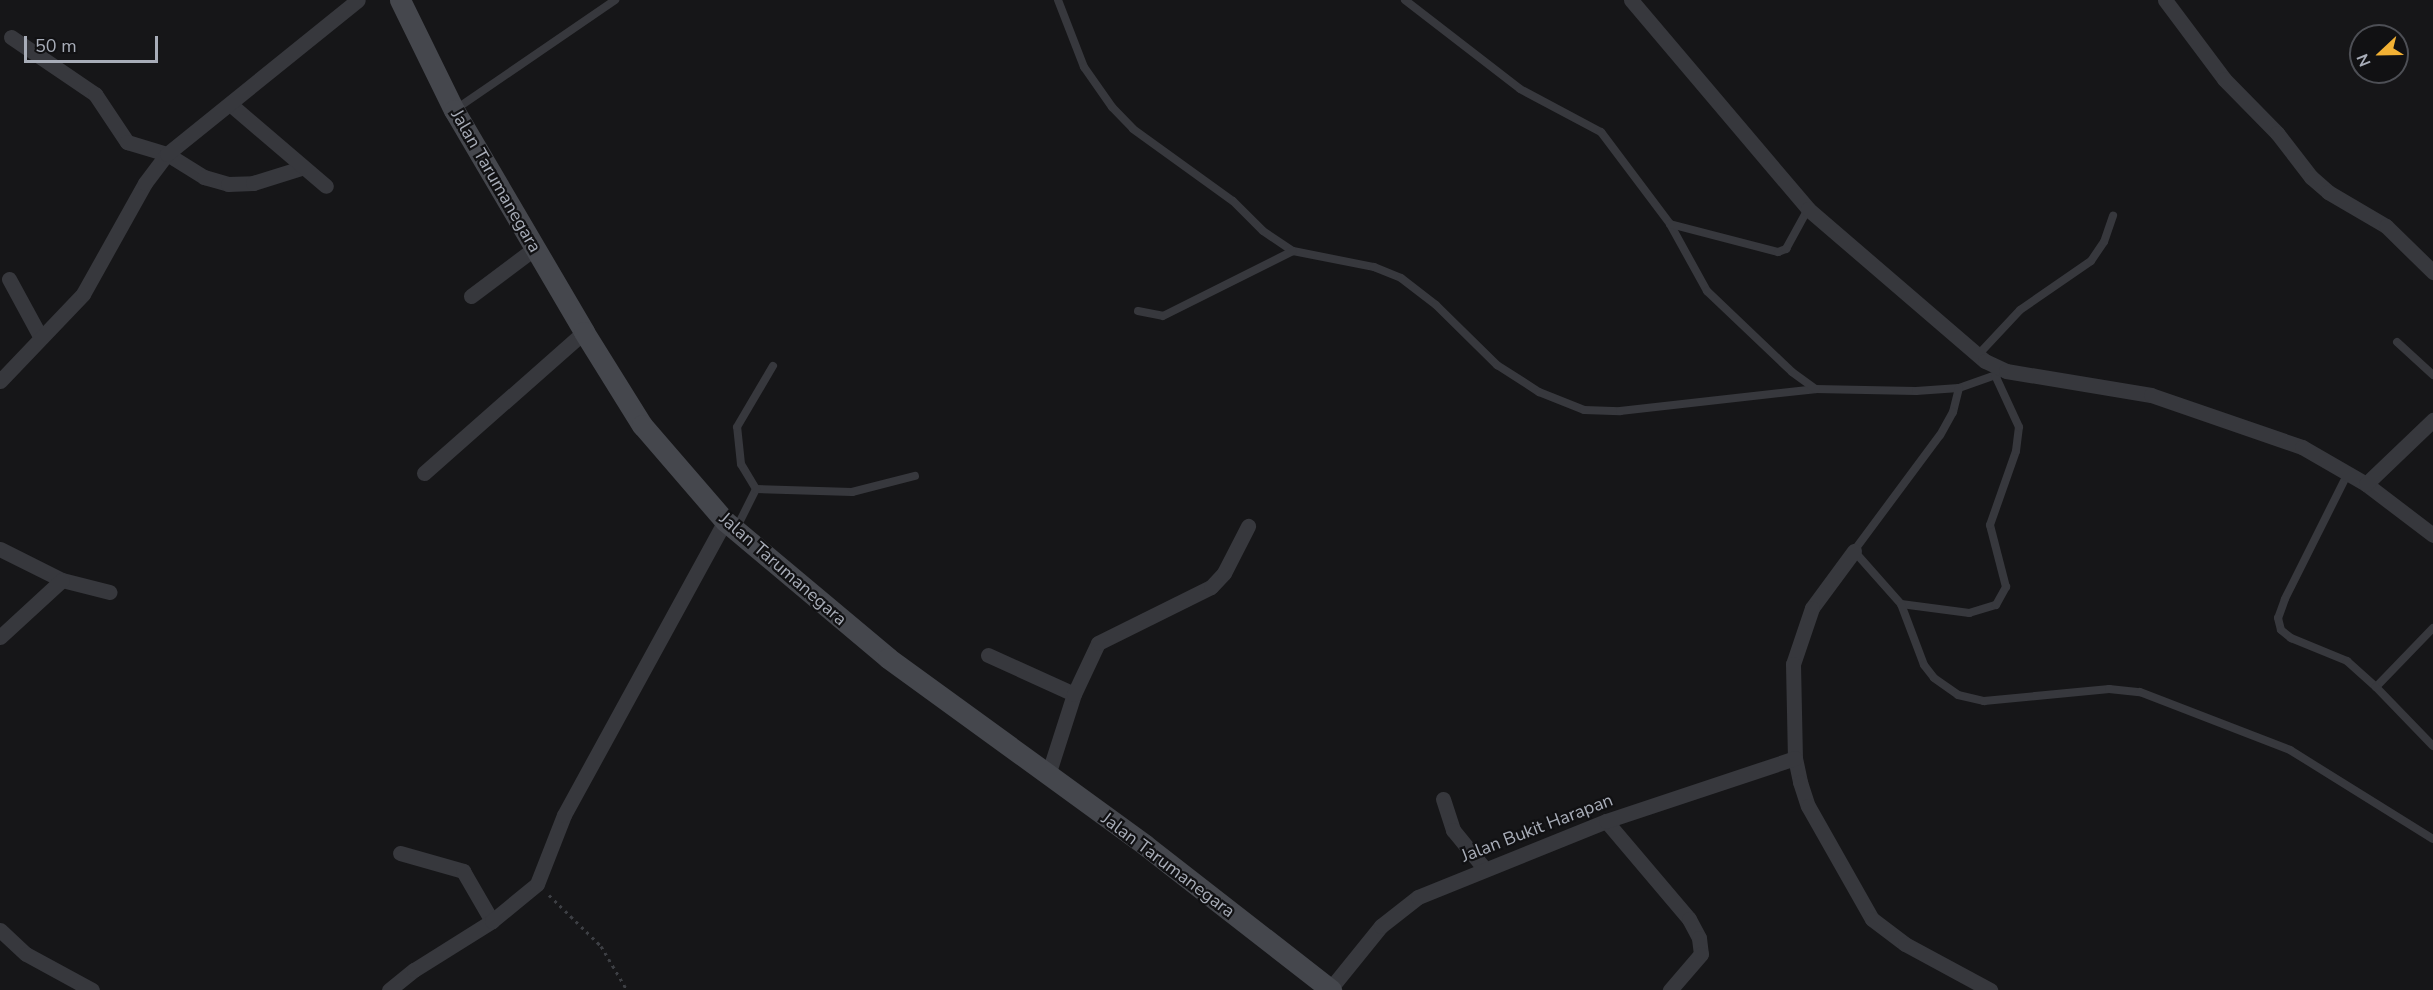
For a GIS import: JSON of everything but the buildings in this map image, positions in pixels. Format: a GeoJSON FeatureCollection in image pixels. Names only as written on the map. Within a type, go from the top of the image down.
{"type":"FeatureCollection","features":[{"type":"Feature","properties":{"kind":"street"},"geometry":{"type":"LineString","coordinates":[[0,381],[82,294],[145,183],[167,154],[358,0]]}},
{"type":"Feature","properties":{"kind":"street","name":"Jalan Tarumanegara"},"geometry":{"type":"LineString","coordinates":[[400,0],[454,110],[584,332],[642,425],[730,526],[888,658],[1048,775],[1330,990]]}},
{"type":"Feature","properties":{"kind":"street"},"geometry":{"type":"LineString","coordinates":[[1631,0],[1808,209],[1977,356],[2001,373],[2161,398],[2302,447],[2366,484],[2433,535]]}},
{"type":"Feature","properties":{"kind":"street"},"geometry":{"type":"LineString","coordinates":[[2165,0],[2224,79],[2277,133],[2311,177],[2328,192],[2386,226],[2433,272]]}},
{"type":"Feature","properties":{"kind":"street"},"geometry":{"type":"LineString","coordinates":[[11,37],[95,94],[123,139],[167,154],[204,177],[228,184],[253,183],[301,168]]}},
{"type":"Feature","properties":{"kind":"street"},"geometry":{"type":"LineString","coordinates":[[230,104],[301,168],[326,186]]}},
{"type":"Feature","properties":{"kind":"street"},"geometry":{"type":"LineString","coordinates":[[471,296],[535,248]]}},
{"type":"Feature","properties":{"kind":"street"},"geometry":{"type":"LineString","coordinates":[[9,279],[41,338]]}},
{"type":"Feature","properties":{"kind":"street"},"geometry":{"type":"LineString","coordinates":[[424,473],[584,332]]}},
{"type":"Feature","properties":{"kind":"street"},"geometry":{"type":"LineString","coordinates":[[2366,484],[2433,420]]}},
{"type":"Feature","properties":{"kind":"street"},"geometry":{"type":"LineString","coordinates":[[389,990],[414,970],[492,921],[537,884],[564,815],[730,526]]}},
{"type":"Feature","properties":{"kind":"street"},"geometry":{"type":"LineString","coordinates":[[1048,775],[1074,694],[1101,640],[1212,587],[1224,573],[1248,526]]}},
{"type":"Feature","properties":{"kind":"street"},"geometry":{"type":"LineString","coordinates":[[0,549],[62,580],[109,592]]}},
{"type":"Feature","properties":{"kind":"street"},"geometry":{"type":"LineString","coordinates":[[1854,551],[1812,608],[1793,664],[1794,759],[1808,806],[1872,919],[1905,944],[1990,990]]}},
{"type":"Feature","properties":{"kind":"street"},"geometry":{"type":"LineString","coordinates":[[0,637],[62,580]]}},
{"type":"Feature","properties":{"kind":"street"},"geometry":{"type":"LineString","coordinates":[[988,655],[1074,694]]}},
{"type":"Feature","properties":{"kind":"street","name":"Jalan Bukit Harapan"},"geometry":{"type":"LineString","coordinates":[[1330,990],[1396,911],[1418,897],[1484,868],[1606,821],[1794,759]]}},
{"type":"Feature","properties":{"kind":"street"},"geometry":{"type":"LineString","coordinates":[[1443,799],[1453,830],[1484,868]]}},
{"type":"Feature","properties":{"kind":"street"},"geometry":{"type":"LineString","coordinates":[[1606,821],[1689,919],[1699,938],[1701,954],[1670,990]]}},
{"type":"Feature","properties":{"kind":"street"},"geometry":{"type":"LineString","coordinates":[[400,853],[463,871],[492,921]]}},
{"type":"Feature","properties":{"kind":"street"},"geometry":{"type":"LineString","coordinates":[[0,930],[26,954],[92,990]]}},
{"type":"Feature","properties":{"kind":"lane"},"geometry":{"type":"LineString","coordinates":[[454,110],[615,0]]}},
{"type":"Feature","properties":{"kind":"lane"},"geometry":{"type":"LineString","coordinates":[[1058,0],[1084,67],[1112,107],[1133,129],[1293,251],[1374,267],[1401,278],[1436,305],[1497,366],[1539,392],[1584,410],[1620,411],[1815,388],[1916,391],[1959,388],[2001,373],[2019,428],[2016,452],[1990,525],[2006,577],[2004,594],[1996,605],[1978,612],[1932,611],[1901,604]]}},
{"type":"Feature","properties":{"kind":"lane"},"geometry":{"type":"LineString","coordinates":[[1405,0],[1520,89],[1601,132],[1670,224],[1717,303],[1758,336],[1792,372],[1815,388]]}},
{"type":"Feature","properties":{"kind":"lane"},"geometry":{"type":"LineString","coordinates":[[1670,224],[1778,252],[1786,249],[1808,209]]}},
{"type":"Feature","properties":{"kind":"lane"},"geometry":{"type":"LineString","coordinates":[[1977,356],[2020,310],[2091,261],[2104,242],[2114,216]]}},
{"type":"Feature","properties":{"kind":"lane"},"geometry":{"type":"LineString","coordinates":[[1138,311],[1162,316],[1293,251]]}},
{"type":"Feature","properties":{"kind":"lane"},"geometry":{"type":"LineString","coordinates":[[2397,342],[2433,375]]}},
{"type":"Feature","properties":{"kind":"lane"},"geometry":{"type":"LineString","coordinates":[[756,489],[741,465],[736,435],[741,417],[773,366]]}},
{"type":"Feature","properties":{"kind":"lane"},"geometry":{"type":"LineString","coordinates":[[1959,388],[1953,412],[1940,435],[1854,551],[1901,604],[1924,665],[1934,678],[1958,695],[1984,701],[2109,688],[2140,692],[2290,750],[2433,839]]}},
{"type":"Feature","properties":{"kind":"lane"},"geometry":{"type":"LineString","coordinates":[[2348,473],[2285,599],[2279,624],[2291,638],[2347,661],[2376,687],[2433,746]]}},
{"type":"Feature","properties":{"kind":"lane"},"geometry":{"type":"LineString","coordinates":[[756,489],[852,492],[915,476]]}},
{"type":"Feature","properties":{"kind":"lane"},"geometry":{"type":"LineString","coordinates":[[730,526],[756,489]]}},
{"type":"Feature","properties":{"kind":"lane"},"geometry":{"type":"LineString","coordinates":[[2376,687],[2433,628]]}},
{"type":"Feature","properties":{"kind":"path"},"geometry":{"type":"LineString","coordinates":[[537,884],[601,946],[627,990]]}}]}
